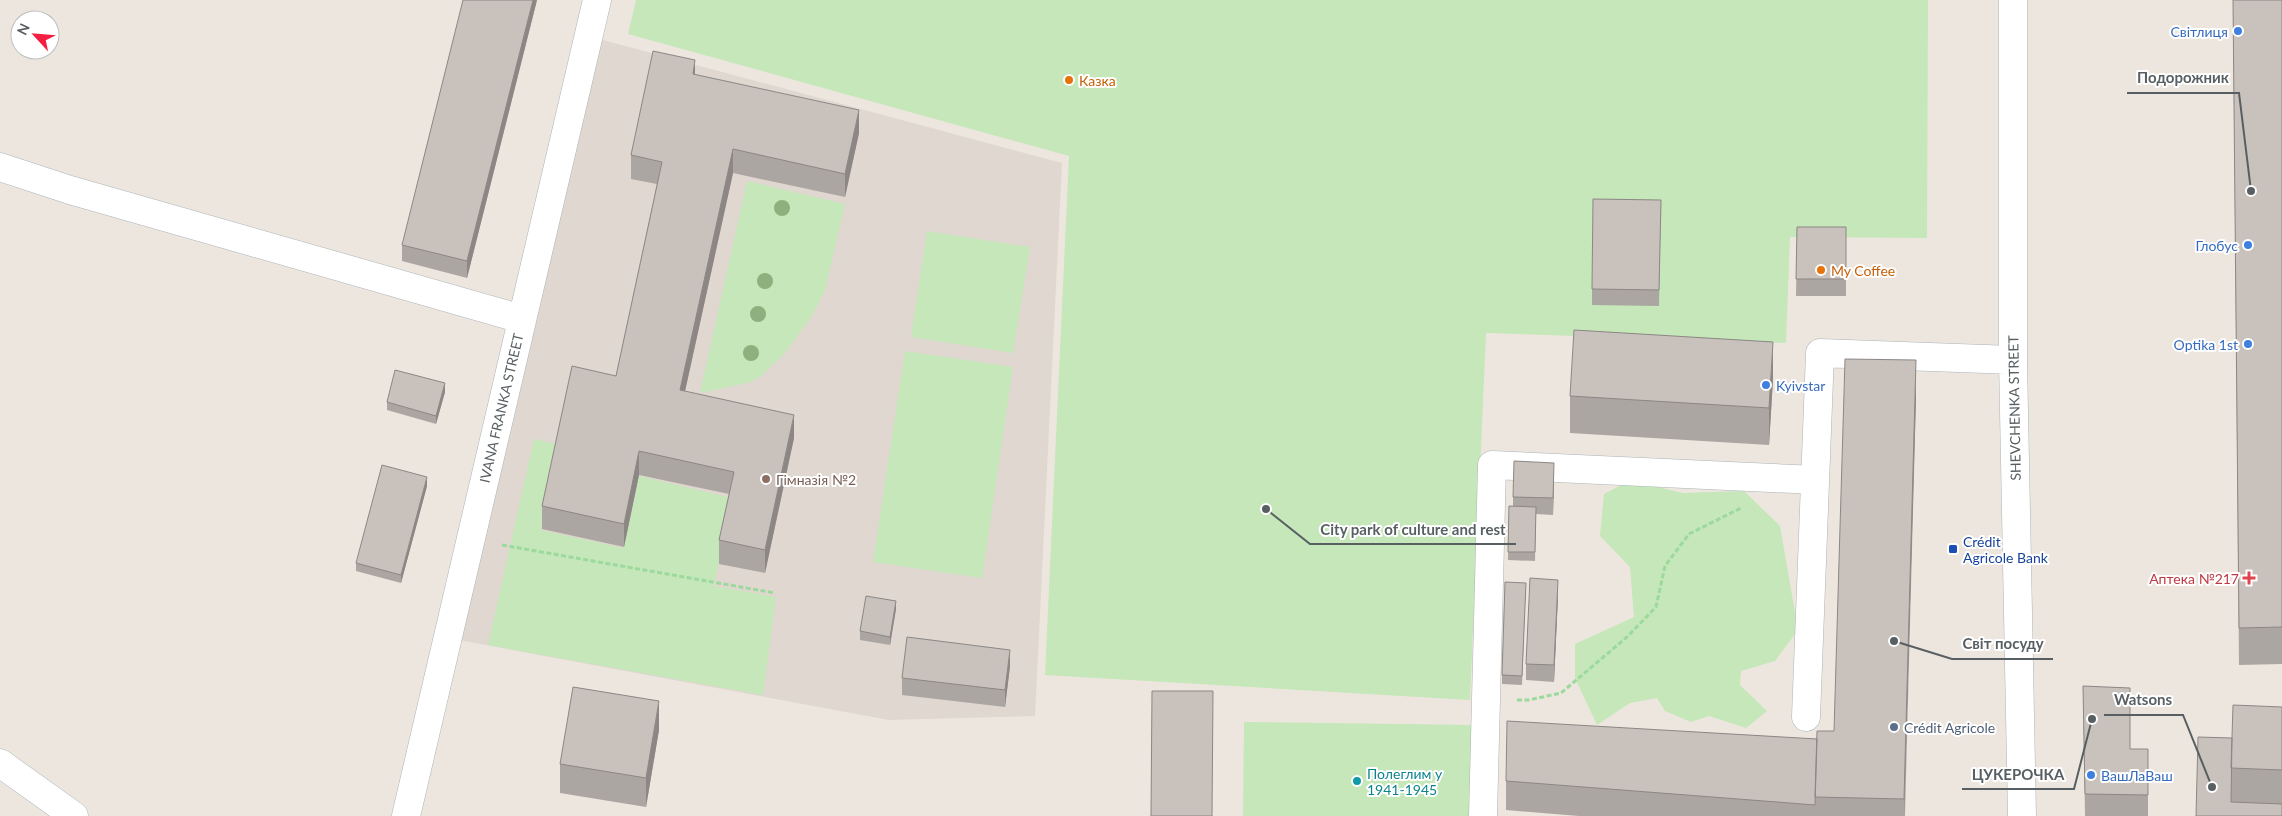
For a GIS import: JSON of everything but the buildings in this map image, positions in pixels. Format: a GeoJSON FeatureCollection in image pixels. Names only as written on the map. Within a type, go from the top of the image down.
{"type":"FeatureCollection","features":[{"type":"Feature","properties":{"kind":"street","name":"IVANA FRANKA STREET"},"geometry":{"type":"LineString","coordinates":[[406,816],[597,0]]}},
{"type":"Feature","properties":{"kind":"street","name":"SHEVCHENKA STREET"},"geometry":{"type":"LineString","coordinates":[[2013,0],[2013,360],[2022,816]]}},
{"type":"Feature","properties":{"kind":"street"},"geometry":{"type":"LineString","coordinates":[[0,168],[89,196],[522,319]]}},
{"type":"Feature","properties":{"kind":"street"},"geometry":{"type":"LineString","coordinates":[[1806,717],[1820,353],[2013,360]]}},
{"type":"Feature","properties":{"kind":"street"},"geometry":{"type":"LineString","coordinates":[[1483,816],[1492,465],[1815,480]]}},
{"type":"Feature","properties":{"kind":"street"},"geometry":{"type":"LineString","coordinates":[[0,763],[74,816]]}},
{"type":"Feature","properties":{"kind":"path"},"geometry":{"type":"LineString","coordinates":[[1486,698],[1530,700],[1561,693],[1627,637],[1656,607],[1665,566],[1689,534],[1744,507]]}},
{"type":"Feature","properties":{"kind":"path"},"geometry":{"type":"LineString","coordinates":[[494,544],[775,593]]}},
{"type":"Feature","properties":{"kind":"shaded area","name":"Гімназія №2"},"geometry":{"type":"Polygon","coordinates":[[[588,36],[1062,163],[1035,716],[889,720],[448,638],[588,36]]]}},
{"type":"Feature","properties":{"kind":"green space"},"geometry":{"type":"Polygon","coordinates":[[[636,0],[1928,0],[1927,238],[1790,237],[1786,343],[1486,333],[1470,700],[1045,675],[1069,156],[628,34],[636,0]]]}},
{"type":"Feature","properties":{"kind":"green space"},"geometry":{"type":"Polygon","coordinates":[[[747,181],[845,204],[825,290],[812,316],[785,353],[761,376],[751,382],[700,393],[747,181]]]}},
{"type":"Feature","properties":{"kind":"green space"},"geometry":{"type":"Polygon","coordinates":[[[927,231],[1030,247],[1013,353],[911,337],[927,231]]]}},
{"type":"Feature","properties":{"kind":"green space"},"geometry":{"type":"Polygon","coordinates":[[[905,351],[1013,367],[982,578],[873,562],[905,351]]]}},
{"type":"Feature","properties":{"kind":"green space"},"geometry":{"type":"Polygon","coordinates":[[[534,439],[560,445],[541,530],[623,548],[639,476],[732,498],[714,586],[776,597],[763,695],[488,645],[534,439]]]}},
{"type":"Feature","properties":{"kind":"green space"},"geometry":{"type":"Polygon","coordinates":[[[1631,480],[1682,493],[1744,491],[1780,526],[1798,630],[1775,661],[1741,671],[1740,685],[1767,711],[1746,728],[1709,716],[1691,722],[1665,711],[1657,698],[1630,703],[1597,725],[1575,678],[1575,644],[1634,617],[1630,567],[1600,536],[1604,494],[1631,480]]]}},
{"type":"Feature","properties":{"kind":"green space"},"geometry":{"type":"Polygon","coordinates":[[[1244,722],[1473,725],[1470,816],[1243,816],[1244,722]]]}},
{"type":"Feature","properties":{"kind":"place","name":"Свiтлиця"},"geometry":{"type":"Point","coordinates":[2238,31]}},
{"type":"Feature","properties":{"kind":"place","name":"Казка"},"geometry":{"type":"Point","coordinates":[1069,80]}},
{"type":"Feature","properties":{"kind":"place","name":"Подорожник"},"geometry":{"type":"Point","coordinates":[2251,191]}},
{"type":"Feature","properties":{"kind":"place","name":"Глобус"},"geometry":{"type":"Point","coordinates":[2248,245]}},
{"type":"Feature","properties":{"kind":"place","name":"My Coffee"},"geometry":{"type":"Point","coordinates":[1821,270]}},
{"type":"Feature","properties":{"kind":"place","name":"Оptika 1st"},"geometry":{"type":"Point","coordinates":[2248,344]}},
{"type":"Feature","properties":{"kind":"place","name":"Kyivstar"},"geometry":{"type":"Point","coordinates":[1766,385]}},
{"type":"Feature","properties":{"kind":"place","name":"Гімназія №2"},"geometry":{"type":"Point","coordinates":[766,479]}},
{"type":"Feature","properties":{"kind":"place","name":"City park of culture and rest"},"geometry":{"type":"Point","coordinates":[1266,509]}},
{"type":"Feature","properties":{"kind":"place","name":"Crédit Agricole Bank"},"geometry":{"type":"Point","coordinates":[1953,549]}},
{"type":"Feature","properties":{"kind":"place","name":"Аптека №217"},"geometry":{"type":"Point","coordinates":[2249,578]}},
{"type":"Feature","properties":{"kind":"place","name":"Світ посуду"},"geometry":{"type":"Point","coordinates":[1894,641]}},
{"type":"Feature","properties":{"kind":"place","name":"ЦУКЕРОЧКА"},"geometry":{"type":"Point","coordinates":[2092,719]}},
{"type":"Feature","properties":{"kind":"place","name":"Crédit Agricole"},"geometry":{"type":"Point","coordinates":[1894,727]}},
{"type":"Feature","properties":{"kind":"place","name":"ВашЛаВаш"},"geometry":{"type":"Point","coordinates":[2091,775]}},
{"type":"Feature","properties":{"kind":"place","name":"Полеглим у 1941-1945"},"geometry":{"type":"Point","coordinates":[1357,781]}},
{"type":"Feature","properties":{"kind":"place","name":"Watsons"},"geometry":{"type":"Point","coordinates":[2212,787]}}]}
